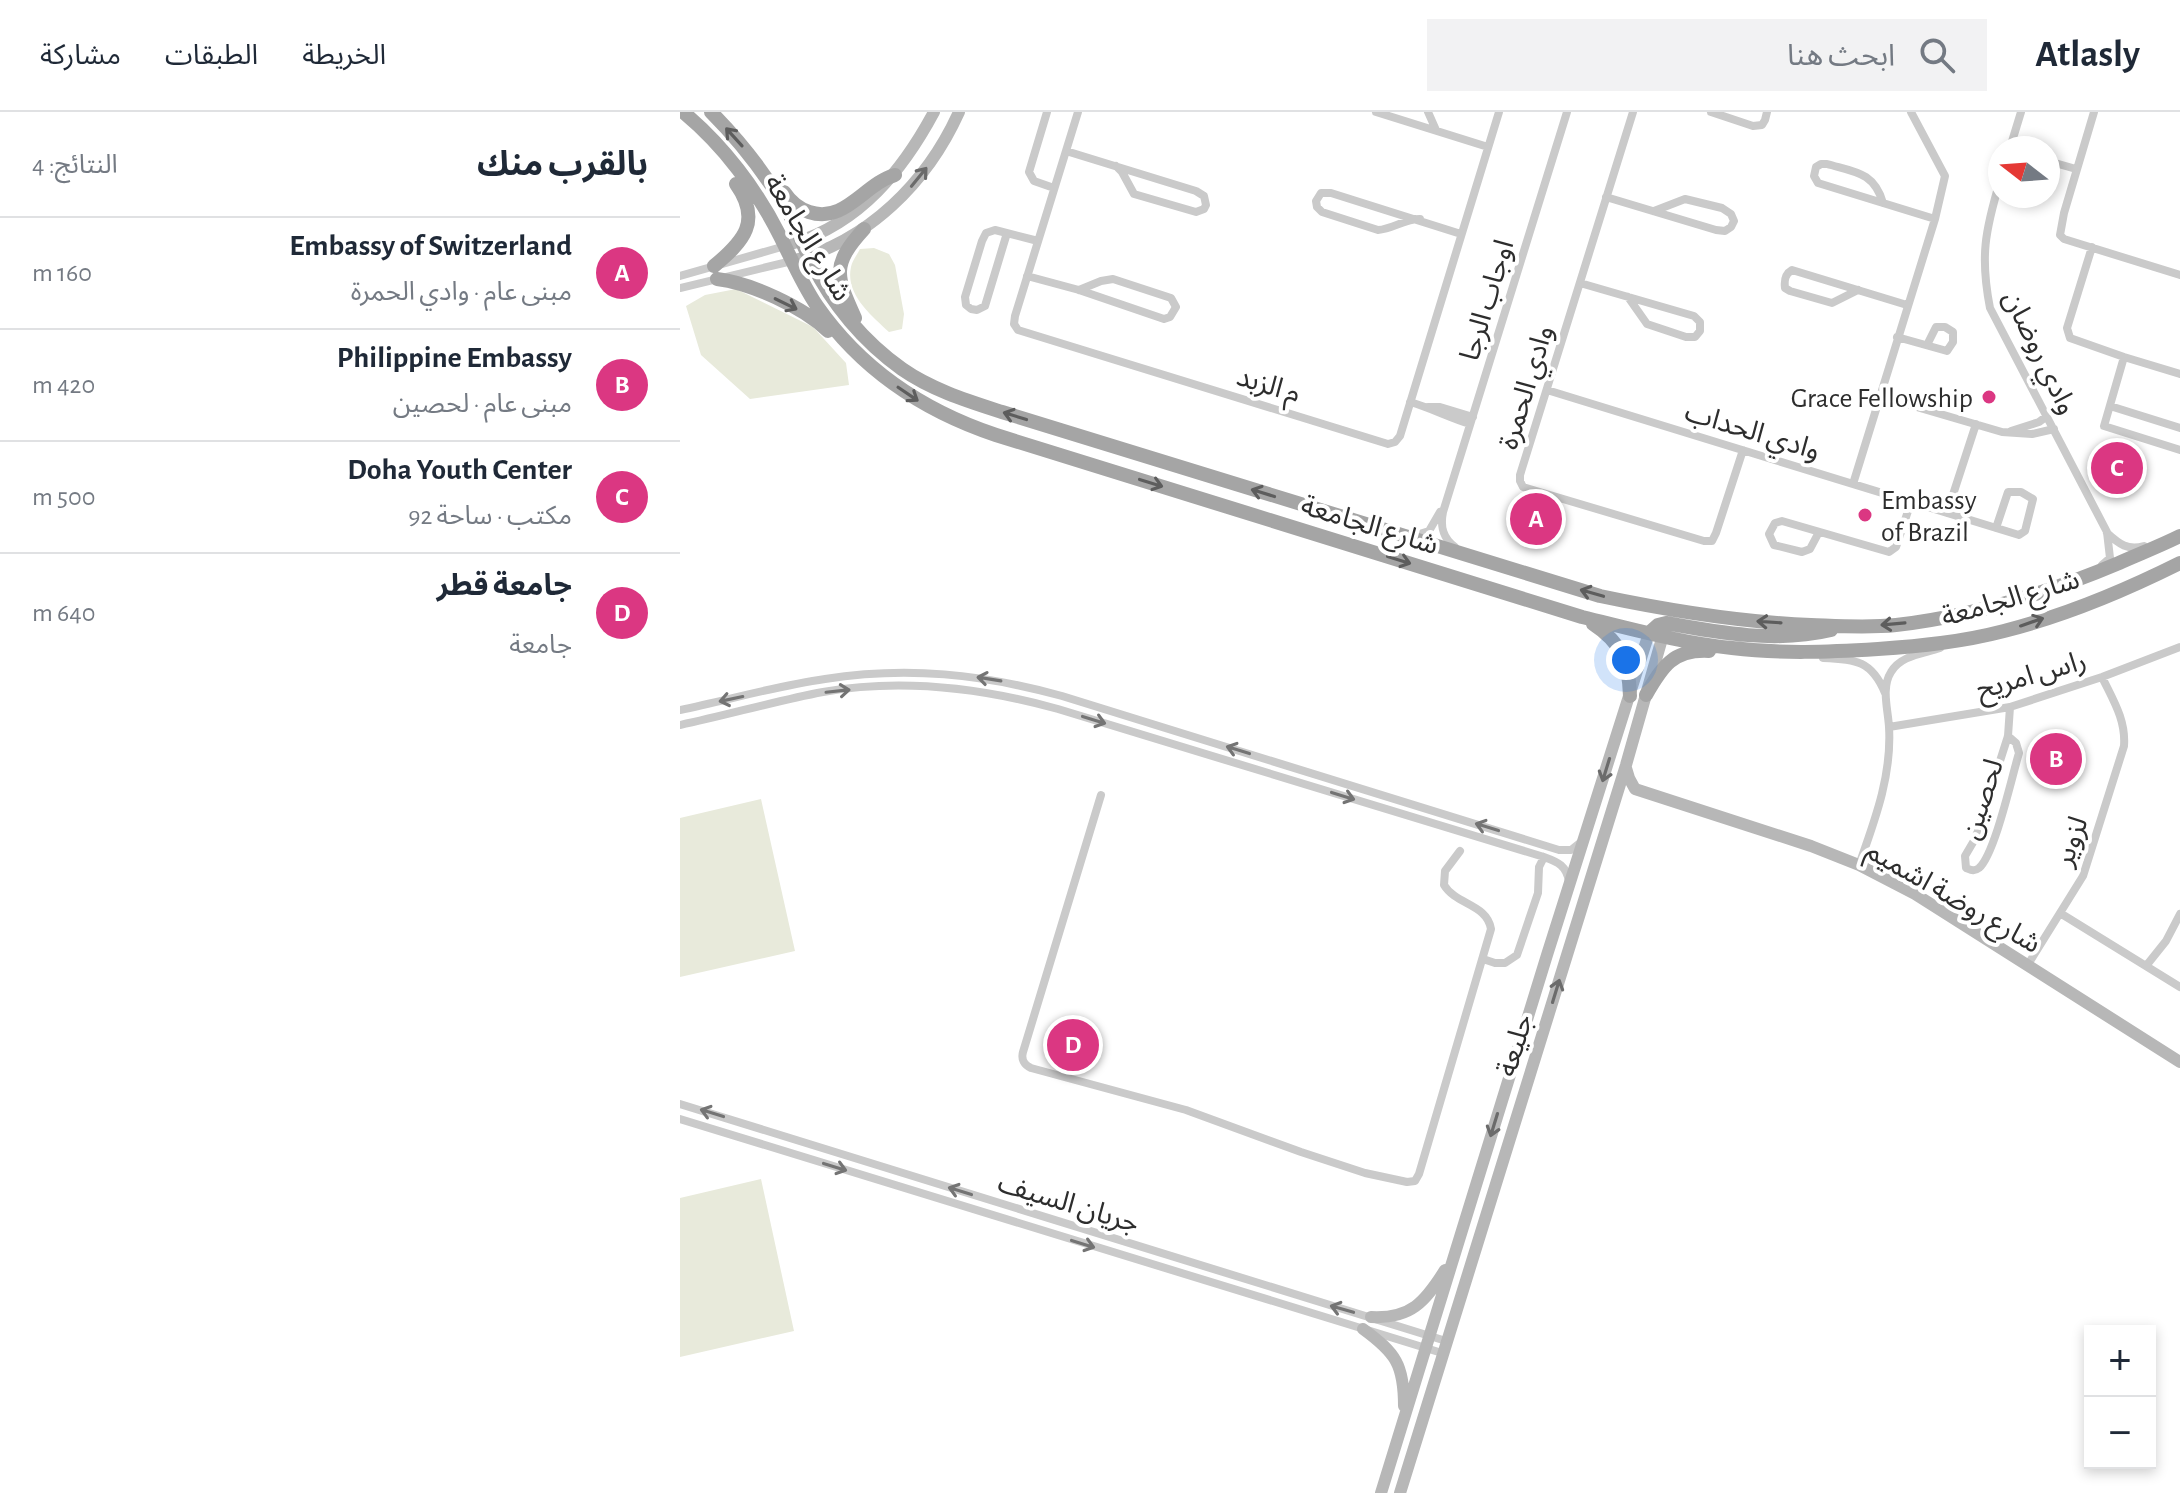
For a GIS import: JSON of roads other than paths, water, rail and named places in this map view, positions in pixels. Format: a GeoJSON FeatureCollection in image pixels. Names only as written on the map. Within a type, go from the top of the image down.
{"type":"FeatureCollection","features":[{"type":"Feature","properties":{"kind":"main road","name":"شارع الجامعة"},"geometry":{"type":"LineString","coordinates":[[683,112],[725,154],[758,198],[816,305],[848,343],[882,376],[941,414],[967,426],[1582,617],[1662,626],[1722,619],[1846,626],[1896,625],[1981,610],[2044,593],[2174,539]]}},
{"type":"Feature","properties":{"kind":"main road","name":"شارع الجامعة"},"geometry":{"type":"LineString","coordinates":[[711,112],[757,162],[788,211],[832,297],[862,333],[904,370],[937,389],[1600,596],[1662,626],[1728,648],[1783,653],[1937,645],[2025,625],[2101,598],[2180,563]]}},
{"type":"Feature","properties":{"kind":"main road"},"geometry":{"type":"LineString","coordinates":[[785,246],[821,233],[852,214],[883,187],[895,175],[934,112]]}},
{"type":"Feature","properties":{"kind":"main road"},"geometry":{"type":"LineString","coordinates":[[792,261],[833,247],[864,229],[903,197],[924,172],[949,134],[959,112]]}},
{"type":"Feature","properties":{"kind":"main road"},"geometry":{"type":"LineString","coordinates":[[725,154],[731,173],[745,197],[749,214],[740,242],[716,273],[805,313],[839,340],[848,343]]}},
{"type":"Feature","properties":{"kind":"main road"},"geometry":{"type":"LineString","coordinates":[[757,162],[778,182],[790,201],[818,214],[841,210],[882,179],[895,175]]}},
{"type":"Feature","properties":{"kind":"main road"},"geometry":{"type":"LineString","coordinates":[[862,333],[842,289],[839,271],[844,253],[864,229]]}},
{"type":"Feature","properties":{"kind":"main road"},"geometry":{"type":"LineString","coordinates":[[1582,617],[1617,644],[1626,664],[1630,696]]}},
{"type":"Feature","properties":{"kind":"main road","name":"جليعة"},"geometry":{"type":"LineString","coordinates":[[1381,1493],[1403,1423],[1436,1344],[1610,819],[1646,695],[1662,626]]}},
{"type":"Feature","properties":{"kind":"main road","name":"جليعة"},"geometry":{"type":"LineString","coordinates":[[1400,1493],[1436,1344],[1453,1257],[1630,696],[1662,626]]}},
{"type":"Feature","properties":{"kind":"main road"},"geometry":{"type":"LineString","coordinates":[[1646,695],[1658,673],[1679,655],[1728,648]]}},
{"type":"Feature","properties":{"kind":"main road"},"geometry":{"type":"LineString","coordinates":[[1626,765],[1631,784],[1642,792]]}},
{"type":"Feature","properties":{"kind":"main road"},"geometry":{"type":"LineString","coordinates":[[1610,819],[1628,795],[1642,792]]}},
{"type":"Feature","properties":{"kind":"main road","name":"شارع روضة اشميم"},"geometry":{"type":"LineString","coordinates":[[1642,792],[1811,846],[1859,865],[1915,894],[2180,1062]]}},
{"type":"Feature","properties":{"kind":"main road"},"geometry":{"type":"LineString","coordinates":[[1393,1493],[1483,1186],[1480,1173]]}},
{"type":"Feature","properties":{"kind":"main road"},"geometry":{"type":"LineString","coordinates":[[1371,1317],[1385,1318],[1411,1311],[1428,1296],[1453,1257]]}},
{"type":"Feature","properties":{"kind":"main road"},"geometry":{"type":"LineString","coordinates":[[1363,1329],[1396,1359],[1403,1388],[1403,1423]]}},
{"type":"Feature","properties":{"kind":"street"},"geometry":{"type":"LineString","coordinates":[[1047,112],[1029,172],[1034,181],[1054,188]]}},
{"type":"Feature","properties":{"kind":"street","name":"م الزبد"},"geometry":{"type":"LineString","coordinates":[[1078,112],[1014,321],[1016,327],[1388,444],[1400,436],[1499,112]]}},
{"type":"Feature","properties":{"kind":"street"},"geometry":{"type":"LineString","coordinates":[[1376,112],[1488,147]]}},
{"type":"Feature","properties":{"kind":"street"},"geometry":{"type":"LineString","coordinates":[[1428,112],[1436,130]]}},
{"type":"Feature","properties":{"kind":"street","name":"اوجاب الرجا"},"geometry":{"type":"LineString","coordinates":[[1473,557],[1453,545],[1443,534],[1441,523],[1567,112]]}},
{"type":"Feature","properties":{"kind":"street","name":"وادي الحمرة"},"geometry":{"type":"LineString","coordinates":[[1633,112],[1520,481],[1523,487],[1712,541],[1743,450]]}},
{"type":"Feature","properties":{"kind":"street"},"geometry":{"type":"LineString","coordinates":[[1711,112],[1753,126],[1762,125],[1767,112]]}},
{"type":"Feature","properties":{"kind":"street"},"geometry":{"type":"LineString","coordinates":[[1853,484],[1935,219],[1945,176],[1911,112]]}},
{"type":"Feature","properties":{"kind":"street"},"geometry":{"type":"LineString","coordinates":[[2014,136],[2021,112]]}},
{"type":"Feature","properties":{"kind":"street"},"geometry":{"type":"LineString","coordinates":[[2094,112],[2060,235],[2064,239],[2180,275]]}},
{"type":"Feature","properties":{"kind":"street"},"geometry":{"type":"LineString","coordinates":[[1066,151],[1116,166],[1196,191],[1204,196],[1206,205],[1200,211],[1190,211],[1134,194],[1116,166]]}},
{"type":"Feature","properties":{"kind":"street"},"geometry":{"type":"LineString","coordinates":[[2060,163],[2076,169]]}},
{"type":"Feature","properties":{"kind":"street"},"geometry":{"type":"LineString","coordinates":[[1883,203],[1880,192],[1864,174],[1827,164],[1816,167],[1814,176],[1818,183],[1883,203],[1935,219]]}},
{"type":"Feature","properties":{"kind":"street"},"geometry":{"type":"LineString","coordinates":[[1420,219],[1378,230],[1322,212],[1316,201],[1321,193],[1327,192],[1420,219],[1461,234]]}},
{"type":"Feature","properties":{"kind":"street"},"geometry":{"type":"LineString","coordinates":[[1606,197],[1654,211],[1725,231],[1734,221],[1731,214],[1722,208],[1685,199],[1654,211]]}},
{"type":"Feature","properties":{"kind":"street","name":"وادي روضان"},"geometry":{"type":"LineString","coordinates":[[1992,208],[1984,256],[1990,308],[2107,532]]}},
{"type":"Feature","properties":{"kind":"street"},"geometry":{"type":"LineString","coordinates":[[1007,233],[985,306],[971,309],[965,300],[984,236],[992,230],[1007,233],[1038,241]]}},
{"type":"Feature","properties":{"kind":"street"},"geometry":{"type":"LineString","coordinates":[[680,288],[785,246]]}},
{"type":"Feature","properties":{"kind":"street"},"geometry":{"type":"LineString","coordinates":[[2092,247],[2067,328],[2068,334],[2075,341],[2180,374]]}},
{"type":"Feature","properties":{"kind":"street"},"geometry":{"type":"LineString","coordinates":[[680,276],[792,261]]}},
{"type":"Feature","properties":{"kind":"street"},"geometry":{"type":"LineString","coordinates":[[1858,290],[1832,303],[1790,291],[1785,288],[1784,282],[1792,270],[1858,290],[1907,305]]}},
{"type":"Feature","properties":{"kind":"street"},"geometry":{"type":"LineString","coordinates":[[1027,276],[1164,319],[1170,317],[1176,307],[1171,298],[1113,279],[1079,290]]}},
{"type":"Feature","properties":{"kind":"street"},"geometry":{"type":"LineString","coordinates":[[1580,283],[1694,316],[1700,322],[1700,331],[1695,337],[1686,337],[1647,324],[1628,297]]}},
{"type":"Feature","properties":{"kind":"street"},"geometry":{"type":"LineString","coordinates":[[1897,337],[1927,345]]}},
{"type":"Feature","properties":{"kind":"street"},"geometry":{"type":"LineString","coordinates":[[2124,357],[2104,426],[2180,450]]}},
{"type":"Feature","properties":{"kind":"street","name":"وادي الحداب"},"geometry":{"type":"LineString","coordinates":[[1547,390],[1743,450],[1911,502],[1996,528],[2019,535],[2022,534],[2033,499],[2021,492],[2008,492],[1996,528]]}},
{"type":"Feature","properties":{"kind":"street"},"geometry":{"type":"LineString","coordinates":[[1879,396],[2002,432],[2032,434],[2054,429]]}},
{"type":"Feature","properties":{"kind":"street"},"geometry":{"type":"LineString","coordinates":[[1410,402],[1428,407],[1440,415],[1472,421]]}},
{"type":"Feature","properties":{"kind":"street"},"geometry":{"type":"LineString","coordinates":[[2110,406],[2180,428]]}},
{"type":"Feature","properties":{"kind":"street"},"geometry":{"type":"LineString","coordinates":[[2002,432],[2023,429],[2047,416]]}},
{"type":"Feature","properties":{"kind":"street"},"geometry":{"type":"LineString","coordinates":[[1947,513],[1976,424]]}},
{"type":"Feature","properties":{"kind":"street","name":"اوجاب الرجا"},"geometry":{"type":"LineString","coordinates":[[1391,532],[1413,536],[1429,531],[1446,501]]}},
{"type":"Feature","properties":{"kind":"street"},"geometry":{"type":"LineString","coordinates":[[1819,532],[1810,549],[1802,552],[1774,545],[1769,534],[1775,523],[1782,521],[1819,532],[1886,552],[1892,551],[1911,502]]}},
{"type":"Feature","properties":{"kind":"street"},"geometry":{"type":"LineString","coordinates":[[2107,532],[2121,545],[2131,548],[2174,539]]}},
{"type":"Feature","properties":{"kind":"street"},"geometry":{"type":"LineString","coordinates":[[2077,581],[2107,563],[2110,558],[2107,532]]}},
{"type":"Feature","properties":{"kind":"street","name":"راس امريح"},"geometry":{"type":"LineString","coordinates":[[1885,694],[1890,673],[1901,661],[1956,641]]}},
{"type":"Feature","properties":{"kind":"street","name":"راس امريح"},"geometry":{"type":"LineString","coordinates":[[1889,727],[2010,707],[2180,647]]}},
{"type":"Feature","properties":{"kind":"street"},"geometry":{"type":"LineString","coordinates":[[1783,653],[1843,659],[1865,665],[1875,673],[1885,694],[1889,754],[1884,786],[1859,865]]}},
{"type":"Feature","properties":{"kind":"street"},"geometry":{"type":"LineString","coordinates":[[680,710],[840,677],[913,673],[990,679],[1062,696],[1568,851],[1585,839]]}},
{"type":"Feature","properties":{"kind":"street","name":"لزوير"},"geometry":{"type":"LineString","coordinates":[[2027,966],[2083,876],[2124,746],[2123,721],[2102,677]]}},
{"type":"Feature","properties":{"kind":"street"},"geometry":{"type":"LineString","coordinates":[[680,725],[841,690],[913,686],[988,692],[1058,709],[1544,857],[1563,866],[1569,888]]}},
{"type":"Feature","properties":{"kind":"street","name":"لحصين"},"geometry":{"type":"LineString","coordinates":[[2008,736],[2016,743],[2019,753],[1991,849],[1978,868],[1966,868],[1965,856],[1975,839],[2008,736],[2010,707]]}},
{"type":"Feature","properties":{"kind":"street"},"geometry":{"type":"LineString","coordinates":[[1101,795],[1023,1052],[1028,1067],[1186,1110],[1365,1173],[1412,1182],[1419,1174],[1491,929],[1484,913],[1449,893],[1444,885],[1445,871],[1460,851]]}},
{"type":"Feature","properties":{"kind":"street"},"geometry":{"type":"LineString","coordinates":[[1532,853],[1536,842]]}},
{"type":"Feature","properties":{"kind":"street"},"geometry":{"type":"LineString","coordinates":[[1483,959],[1505,963],[1517,955],[1538,893],[1539,867],[1544,857]]}},
{"type":"Feature","properties":{"kind":"street"},"geometry":{"type":"LineString","coordinates":[[2060,913],[2180,987]]}},
{"type":"Feature","properties":{"kind":"street"},"geometry":{"type":"LineString","coordinates":[[2146,966],[2166,941],[2180,914]]}},
{"type":"Feature","properties":{"kind":"street","name":"جريان السيف"},"geometry":{"type":"LineString","coordinates":[[680,1104],[1371,1317],[1436,1344]]}},
{"type":"Feature","properties":{"kind":"street","name":"جريان السيف"},"geometry":{"type":"LineString","coordinates":[[680,1119],[1363,1329],[1436,1344]]}},
{"type":"Feature","properties":{"kind":"street"},"geometry":{"type":"LineString","coordinates":[[793,1155],[789,1146],[798,1139]]}},
{"type":"Feature","properties":{"kind":"street"},"geometry":{"type":"LineString","coordinates":[[901,1188],[900,1178],[905,1174]]}},
{"type":"Feature","properties":{"kind":"place","name":"Grace Fellowship"},"geometry":{"type":"Point","coordinates":[1989,397]}},
{"type":"Feature","properties":{"kind":"place","name":"Doha Youth Center"},"geometry":{"type":"Point","coordinates":[2117,468]}},
{"type":"Feature","properties":{"kind":"place","name":"Embassy of Brazil"},"geometry":{"type":"Point","coordinates":[1865,515]}},
{"type":"Feature","properties":{"kind":"place","name":"Embassy of Switzerland"},"geometry":{"type":"Point","coordinates":[1536,519]}},
{"type":"Feature","properties":{"kind":"place","name":"Philippine Embassy"},"geometry":{"type":"Point","coordinates":[2056,759]}},
{"type":"Feature","properties":{"kind":"place","name":"جامعة قطر"},"geometry":{"type":"Point","coordinates":[1073,1045]}}]}
